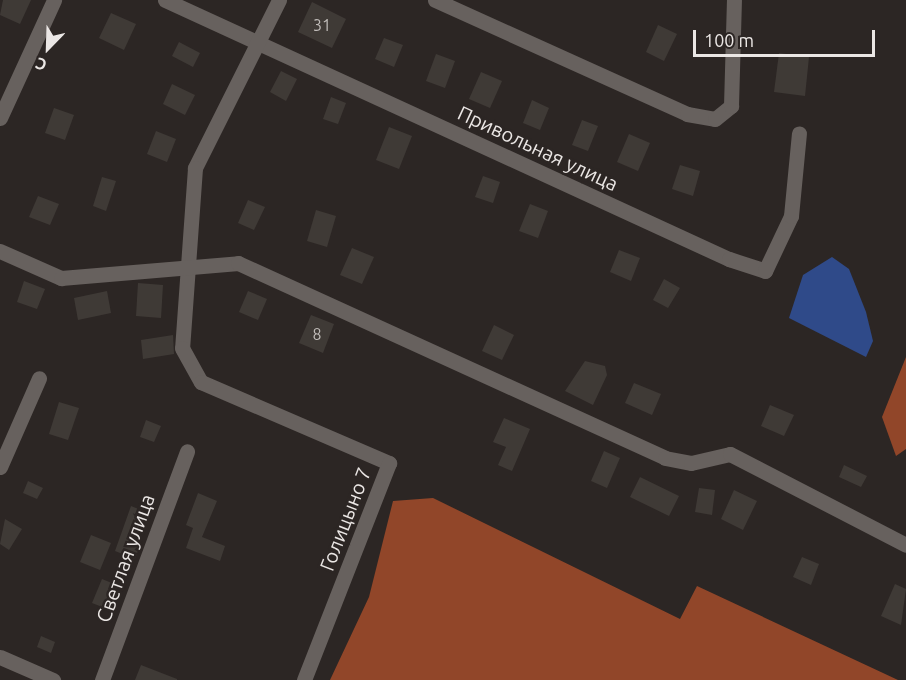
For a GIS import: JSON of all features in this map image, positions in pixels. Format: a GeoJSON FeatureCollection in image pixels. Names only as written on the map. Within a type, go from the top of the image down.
{"type":"FeatureCollection","features":[{"type":"Feature","properties":{"kind":"street"},"geometry":{"type":"LineString","coordinates":[[0,118],[54,0]]}},
{"type":"Feature","properties":{"kind":"street","name":"Привольная улица"},"geometry":{"type":"LineString","coordinates":[[165,0],[256,44],[729,260],[765,271],[791,216],[799,134]]}},
{"type":"Feature","properties":{"kind":"street"},"geometry":{"type":"LineString","coordinates":[[188,267],[195,168],[279,0]]}},
{"type":"Feature","properties":{"kind":"street"},"geometry":{"type":"LineString","coordinates":[[435,0],[687,114],[715,119],[730,106],[734,0]]}},
{"type":"Feature","properties":{"kind":"street"},"geometry":{"type":"LineString","coordinates":[[0,251],[61,278],[238,263],[665,458],[691,463],[730,454],[906,545]]}},
{"type":"Feature","properties":{"kind":"street","name":"Голицыно 7"},"geometry":{"type":"LineString","coordinates":[[188,267],[182,348],[201,382],[389,463],[304,680]]}},
{"type":"Feature","properties":{"kind":"street"},"geometry":{"type":"LineString","coordinates":[[0,467],[39,378]]}},
{"type":"Feature","properties":{"kind":"street","name":"Светлая улица"},"geometry":{"type":"LineString","coordinates":[[102,680],[187,451]]}},
{"type":"Feature","properties":{"kind":"street"},"geometry":{"type":"LineString","coordinates":[[0,657],[53,680]]}},
{"type":"Feature","properties":{"kind":"shaded area"},"geometry":{"type":"Polygon","coordinates":[[[906,357],[906,449],[896,456],[882,417],[906,357]]]}},
{"type":"Feature","properties":{"kind":"shaded area"},"geometry":{"type":"Polygon","coordinates":[[[433,498],[680,619],[697,586],[898,680],[330,680],[369,597],[393,501],[433,498]]]}},
{"type":"Feature","properties":{"kind":"water"},"geometry":{"type":"Polygon","coordinates":[[[832,257],[849,269],[866,312],[873,341],[866,357],[789,318],[803,275],[832,257]]]}},
{"type":"Feature","properties":{"kind":"building"},"geometry":{"type":"Polygon","coordinates":[[[3,0],[31,0],[20,24],[0,15],[3,0]]]}},
{"type":"Feature","properties":{"kind":"building"},"geometry":{"type":"Polygon","coordinates":[[[312,2],[346,19],[332,48],[298,32],[312,2]]]}},
{"type":"Feature","properties":{"kind":"building"},"geometry":{"type":"Polygon","coordinates":[[[111,13],[136,24],[124,50],[99,38],[111,13]]]}},
{"type":"Feature","properties":{"kind":"building"},"geometry":{"type":"Polygon","coordinates":[[[658,25],[677,34],[664,61],[646,52],[658,25]]]}},
{"type":"Feature","properties":{"kind":"building"},"geometry":{"type":"Polygon","coordinates":[[[384,38],[403,45],[394,67],[375,59],[384,38]]]}},
{"type":"Feature","properties":{"kind":"building"},"geometry":{"type":"Polygon","coordinates":[[[179,42],[200,53],[193,67],[172,56],[179,42]]]}},
{"type":"Feature","properties":{"kind":"building"},"geometry":{"type":"Polygon","coordinates":[[[779,53],[809,57],[805,96],[774,92],[779,53]]]}},
{"type":"Feature","properties":{"kind":"building"},"geometry":{"type":"Polygon","coordinates":[[[436,54],[455,61],[445,88],[426,81],[436,54]]]}},
{"type":"Feature","properties":{"kind":"building"},"geometry":{"type":"Polygon","coordinates":[[[281,71],[297,79],[286,101],[270,92],[281,71]]]}},
{"type":"Feature","properties":{"kind":"building"},"geometry":{"type":"Polygon","coordinates":[[[481,72],[502,81],[490,108],[469,99],[481,72]]]}},
{"type":"Feature","properties":{"kind":"building"},"geometry":{"type":"Polygon","coordinates":[[[172,84],[195,95],[185,115],[163,104],[172,84]]]}},
{"type":"Feature","properties":{"kind":"building"},"geometry":{"type":"Polygon","coordinates":[[[331,97],[346,103],[338,124],[323,119],[331,97]]]}},
{"type":"Feature","properties":{"kind":"building"},"geometry":{"type":"Polygon","coordinates":[[[532,100],[549,108],[540,130],[523,123],[532,100]]]}},
{"type":"Feature","properties":{"kind":"building"},"geometry":{"type":"Polygon","coordinates":[[[54,108],[74,115],[65,140],[45,133],[54,108]]]}},
{"type":"Feature","properties":{"kind":"building"},"geometry":{"type":"Polygon","coordinates":[[[582,120],[598,126],[588,151],[572,145],[582,120]]]}},
{"type":"Feature","properties":{"kind":"building"},"geometry":{"type":"Polygon","coordinates":[[[389,127],[412,136],[399,169],[376,160],[389,127]]]}},
{"type":"Feature","properties":{"kind":"building"},"geometry":{"type":"Polygon","coordinates":[[[156,131],[176,139],[167,162],[147,154],[156,131]]]}},
{"type":"Feature","properties":{"kind":"building"},"geometry":{"type":"Polygon","coordinates":[[[629,134],[650,143],[638,171],[617,162],[629,134]]]}},
{"type":"Feature","properties":{"kind":"building"},"geometry":{"type":"Polygon","coordinates":[[[680,165],[700,171],[693,196],[672,189],[680,165]]]}},
{"type":"Feature","properties":{"kind":"building"},"geometry":{"type":"Polygon","coordinates":[[[483,176],[500,182],[493,203],[475,197],[483,176]]]}},
{"type":"Feature","properties":{"kind":"building"},"geometry":{"type":"Polygon","coordinates":[[[102,177],[116,181],[106,211],[93,206],[102,177]]]}},
{"type":"Feature","properties":{"kind":"building"},"geometry":{"type":"Polygon","coordinates":[[[38,196],[59,204],[50,225],[29,217],[38,196]]]}},
{"type":"Feature","properties":{"kind":"building"},"geometry":{"type":"Polygon","coordinates":[[[248,200],[265,207],[254,230],[238,223],[248,200]]]}},
{"type":"Feature","properties":{"kind":"building"},"geometry":{"type":"Polygon","coordinates":[[[530,204],[548,211],[538,238],[519,231],[530,204]]]}},
{"type":"Feature","properties":{"kind":"building"},"geometry":{"type":"Polygon","coordinates":[[[316,210],[336,216],[327,247],[307,241],[316,210]]]}},
{"type":"Feature","properties":{"kind":"building"},"geometry":{"type":"Polygon","coordinates":[[[352,248],[374,257],[362,284],[340,275],[352,248]]]}},
{"type":"Feature","properties":{"kind":"building"},"geometry":{"type":"Polygon","coordinates":[[[619,250],[640,258],[631,281],[610,272],[619,250]]]}},
{"type":"Feature","properties":{"kind":"building"},"geometry":{"type":"Polygon","coordinates":[[[664,279],[680,288],[668,308],[653,300],[664,279]]]}},
{"type":"Feature","properties":{"kind":"building"},"geometry":{"type":"Polygon","coordinates":[[[24,281],[45,289],[37,309],[17,302],[24,281]]]}},
{"type":"Feature","properties":{"kind":"building"},"geometry":{"type":"Polygon","coordinates":[[[138,283],[163,285],[161,318],[136,316],[138,283]]]}},
{"type":"Feature","properties":{"kind":"building"},"geometry":{"type":"Polygon","coordinates":[[[107,291],[111,313],[78,320],[74,298],[107,291]]]}},
{"type":"Feature","properties":{"kind":"building"},"geometry":{"type":"Polygon","coordinates":[[[248,291],[267,299],[258,320],[239,312],[248,291]]]}},
{"type":"Feature","properties":{"kind":"building"},"geometry":{"type":"Polygon","coordinates":[[[311,315],[334,324],[323,353],[299,343],[311,315]]]}},
{"type":"Feature","properties":{"kind":"building"},"geometry":{"type":"Polygon","coordinates":[[[494,325],[514,335],[502,360],[482,351],[494,325]]]}},
{"type":"Feature","properties":{"kind":"building"},"geometry":{"type":"Polygon","coordinates":[[[173,335],[174,354],[143,359],[141,340],[173,335]]]}},
{"type":"Feature","properties":{"kind":"building"},"geometry":{"type":"Polygon","coordinates":[[[585,361],[605,366],[607,375],[593,405],[565,391],[585,361]]]}},
{"type":"Feature","properties":{"kind":"building"},"geometry":{"type":"Polygon","coordinates":[[[634,383],[661,394],[652,415],[625,403],[634,383]]]}},
{"type":"Feature","properties":{"kind":"building"},"geometry":{"type":"Polygon","coordinates":[[[59,402],[79,408],[68,440],[49,434],[59,402]]]}},
{"type":"Feature","properties":{"kind":"building"},"geometry":{"type":"Polygon","coordinates":[[[770,405],[794,415],[784,436],[761,426],[770,405]]]}},
{"type":"Feature","properties":{"kind":"building"},"geometry":{"type":"Polygon","coordinates":[[[504,418],[530,429],[512,471],[498,465],[506,447],[493,442],[504,418]]]}},
{"type":"Feature","properties":{"kind":"building"},"geometry":{"type":"Polygon","coordinates":[[[146,420],[161,426],[154,442],[140,437],[146,420]]]}},
{"type":"Feature","properties":{"kind":"building"},"geometry":{"type":"Polygon","coordinates":[[[604,451],[620,458],[607,488],[591,481],[604,451]]]}},
{"type":"Feature","properties":{"kind":"building"},"geometry":{"type":"Polygon","coordinates":[[[844,465],[867,476],[861,487],[839,477],[844,465]]]}},
{"type":"Feature","properties":{"kind":"building"},"geometry":{"type":"Polygon","coordinates":[[[640,477],[679,496],[669,516],[630,497],[640,477]]]}},
{"type":"Feature","properties":{"kind":"building"},"geometry":{"type":"Polygon","coordinates":[[[28,481],[43,488],[37,499],[23,493],[28,481]]]}},
{"type":"Feature","properties":{"kind":"building"},"geometry":{"type":"Polygon","coordinates":[[[699,488],[715,490],[712,515],[695,512],[699,488]]]}},
{"type":"Feature","properties":{"kind":"building"},"geometry":{"type":"Polygon","coordinates":[[[734,490],[757,501],[743,530],[721,519],[734,490]]]}},
{"type":"Feature","properties":{"kind":"building"},"geometry":{"type":"Polygon","coordinates":[[[198,493],[217,501],[202,537],[225,546],[220,561],[186,548],[193,528],[186,525],[198,493]]]}},
{"type":"Feature","properties":{"kind":"building"},"geometry":{"type":"Polygon","coordinates":[[[131,506],[146,512],[134,542],[140,545],[135,559],[115,551],[131,506]]]}},
{"type":"Feature","properties":{"kind":"building"},"geometry":{"type":"Polygon","coordinates":[[[5,519],[22,529],[9,550],[0,544],[5,519]]]}},
{"type":"Feature","properties":{"kind":"building"},"geometry":{"type":"Polygon","coordinates":[[[91,535],[111,543],[100,570],[80,562],[91,535]]]}},
{"type":"Feature","properties":{"kind":"building"},"geometry":{"type":"Polygon","coordinates":[[[802,557],[819,564],[811,585],[793,577],[802,557]]]}},
{"type":"Feature","properties":{"kind":"building"},"geometry":{"type":"Polygon","coordinates":[[[102,579],[119,586],[110,610],[92,603],[102,579]]]}},
{"type":"Feature","properties":{"kind":"building"},"geometry":{"type":"Polygon","coordinates":[[[895,584],[906,589],[901,625],[881,616],[895,584]]]}},
{"type":"Feature","properties":{"kind":"building"},"geometry":{"type":"Polygon","coordinates":[[[41,636],[55,642],[51,653],[37,647],[41,636]]]}},
{"type":"Feature","properties":{"kind":"building"},"geometry":{"type":"Polygon","coordinates":[[[141,665],[177,679],[177,680],[135,680],[141,665]]]}}]}
